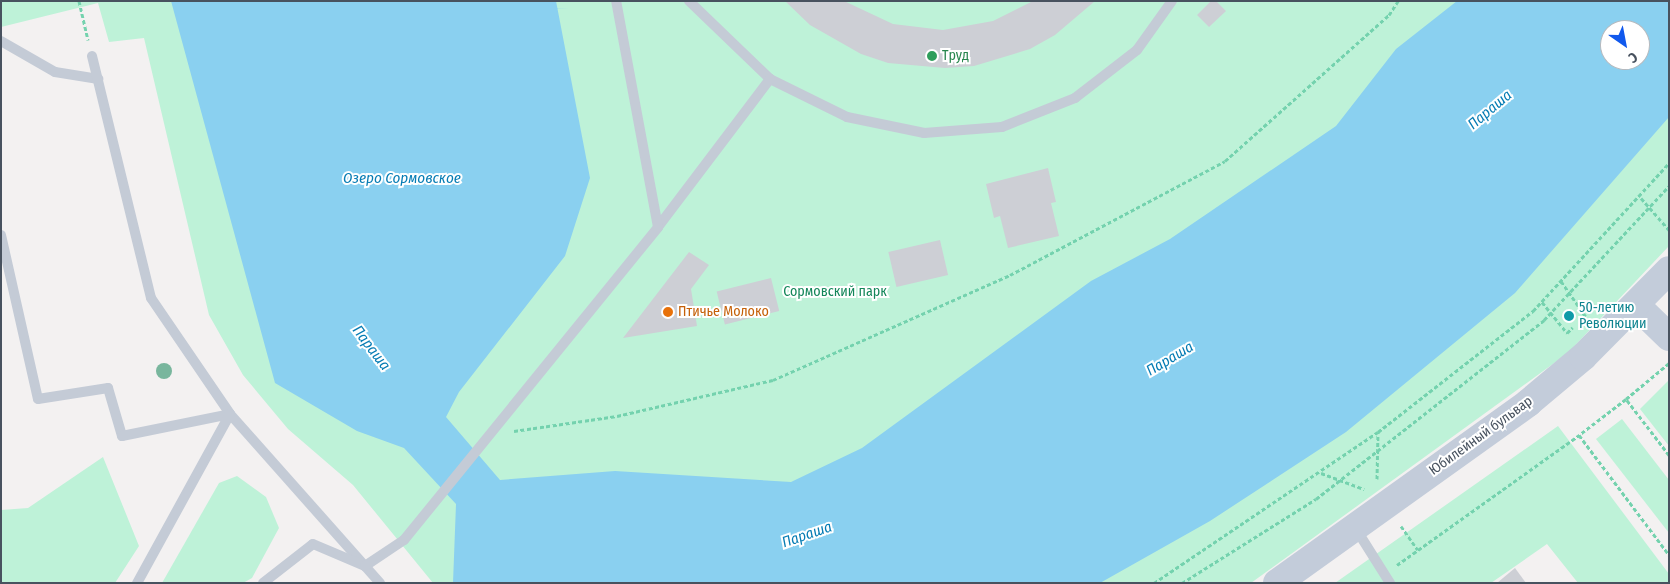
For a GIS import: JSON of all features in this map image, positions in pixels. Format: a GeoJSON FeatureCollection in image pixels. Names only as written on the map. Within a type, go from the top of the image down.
{"type":"FeatureCollection","features":[{"type":"Feature","properties":{"kind":"street","name":"Юбилейный бульвар"},"geometry":{"type":"LineString","coordinates":[[1278,583],[1528,403],[1583,357],[1669,270]]}},
{"type":"Feature","properties":{"kind":"street"},"geometry":{"type":"LineString","coordinates":[[1636,305],[1669,337]]}},
{"type":"Feature","properties":{"kind":"lane"},"geometry":{"type":"LineString","coordinates":[[616,1],[658,227]]}},
{"type":"Feature","properties":{"kind":"lane"},"geometry":{"type":"LineString","coordinates":[[689,1],[770,79],[847,118],[924,133],[1002,127],[1075,98],[1137,50],[1172,1]]}},
{"type":"Feature","properties":{"kind":"lane"},"geometry":{"type":"LineString","coordinates":[[1,41],[55,72],[98,79]]}},
{"type":"Feature","properties":{"kind":"lane"},"geometry":{"type":"LineString","coordinates":[[92,56],[151,298],[230,414],[380,583]]}},
{"type":"Feature","properties":{"kind":"lane"},"geometry":{"type":"LineString","coordinates":[[364,566],[404,540],[435,507],[489,434],[658,227],[770,79]]}},
{"type":"Feature","properties":{"kind":"lane"},"geometry":{"type":"LineString","coordinates":[[1,235],[38,399],[108,388],[122,436],[230,414]]}},
{"type":"Feature","properties":{"kind":"lane"},"geometry":{"type":"LineString","coordinates":[[137,583],[230,414]]}},
{"type":"Feature","properties":{"kind":"lane"},"geometry":{"type":"LineString","coordinates":[[1356,528],[1387,579]]}},
{"type":"Feature","properties":{"kind":"lane"},"geometry":{"type":"LineString","coordinates":[[263,583],[313,544],[364,566]]}},
{"type":"Feature","properties":{"kind":"path"},"geometry":{"type":"LineString","coordinates":[[79,1],[92,56]]}},
{"type":"Feature","properties":{"kind":"path"},"geometry":{"type":"LineString","coordinates":[[489,434],[616,416],[773,380],[1010,275],[1225,161],[1389,15],[1398,1]]}},
{"type":"Feature","properties":{"kind":"path"},"geometry":{"type":"LineString","coordinates":[[1154,583],[1378,432],[1542,302],[1641,198],[1669,163]]}},
{"type":"Feature","properties":{"kind":"path"},"geometry":{"type":"LineString","coordinates":[[1182,583],[1340,481],[1550,313],[1669,186]]}},
{"type":"Feature","properties":{"kind":"path"},"geometry":{"type":"LineString","coordinates":[[1641,198],[1669,230]]}},
{"type":"Feature","properties":{"kind":"path"},"geometry":{"type":"LineString","coordinates":[[1542,302],[1567,333],[1586,316],[1561,281]]}},
{"type":"Feature","properties":{"kind":"path"},"geometry":{"type":"LineString","coordinates":[[1387,579],[1626,399],[1669,363]]}},
{"type":"Feature","properties":{"kind":"path"},"geometry":{"type":"LineString","coordinates":[[1626,399],[1669,455]]}},
{"type":"Feature","properties":{"kind":"path"},"geometry":{"type":"LineString","coordinates":[[1579,435],[1669,555]]}},
{"type":"Feature","properties":{"kind":"path"},"geometry":{"type":"LineString","coordinates":[[1321,472],[1367,490]]}},
{"type":"Feature","properties":{"kind":"green space","name":"Сормовский парк"},"geometry":{"type":"Polygon","coordinates":[[[1,1],[1669,1],[1669,246],[1568,353],[1251,583],[433,583],[353,485],[288,429],[243,375],[209,315],[144,38],[109,42],[98,3],[1,27],[1,1]]]}},
{"type":"Feature","properties":{"kind":"green space"},"geometry":{"type":"Polygon","coordinates":[[[1669,380],[1669,446],[1640,409],[1669,380]]]}},
{"type":"Feature","properties":{"kind":"green space"},"geometry":{"type":"Polygon","coordinates":[[[1622,419],[1669,480],[1669,533],[1596,439],[1622,419]]]}},
{"type":"Feature","properties":{"kind":"green space"},"geometry":{"type":"Polygon","coordinates":[[[1558,426],[1669,574],[1669,583],[1578,583],[1547,544],[1491,583],[1335,583],[1558,426]]]}},
{"type":"Feature","properties":{"kind":"green space"},"geometry":{"type":"Polygon","coordinates":[[[103,457],[139,546],[115,583],[1,583],[1,510],[28,508],[103,457]]]}},
{"type":"Feature","properties":{"kind":"green space"},"geometry":{"type":"Polygon","coordinates":[[[237,476],[266,497],[279,528],[252,578],[243,583],[162,583],[219,483],[237,476]]]}},
{"type":"Feature","properties":{"kind":"water","name":"Озеро Сормовское"},"geometry":{"type":"Polygon","coordinates":[[[171,1],[556,1],[590,178],[565,256],[459,392],[446,417],[500,480],[615,471],[791,482],[862,448],[1091,281],[1170,239],[1336,126],[1396,49],[1457,1],[1669,1],[1669,117],[1515,293],[1346,432],[1210,521],[1100,583],[453,583],[456,504],[404,448],[357,431],[275,383],[171,1]]]}},
{"type":"Feature","properties":{"kind":"building"},"geometry":{"type":"Polygon","coordinates":[[[785,1],[844,1],[893,24],[943,30],[993,21],[1033,1],[1095,1],[1055,35],[1030,49],[974,66],[945,68],[888,63],[861,54],[810,25],[785,1]]]}},
{"type":"Feature","properties":{"kind":"building"},"geometry":{"type":"Polygon","coordinates":[[[1211,1],[1216,1],[1226,11],[1209,27],[1197,15],[1211,1]]]}},
{"type":"Feature","properties":{"kind":"building"},"geometry":{"type":"Polygon","coordinates":[[[1048,168],[1056,202],[1051,203],[1059,236],[1008,248],[1000,216],[994,218],[986,184],[1048,168]]]}},
{"type":"Feature","properties":{"kind":"building"},"geometry":{"type":"Polygon","coordinates":[[[940,240],[948,275],[896,287],[888,252],[940,240]]]}},
{"type":"Feature","properties":{"kind":"building"},"geometry":{"type":"Polygon","coordinates":[[[689,252],[709,265],[691,289],[697,326],[623,338],[689,252]]]}},
{"type":"Feature","properties":{"kind":"building"},"geometry":{"type":"Polygon","coordinates":[[[771,278],[779,311],[725,325],[717,292],[771,278]]]}},
{"type":"Feature","properties":{"kind":"building"},"geometry":{"type":"Polygon","coordinates":[[[1515,568],[1526,583],[1497,583],[1515,568]]]}},
{"type":"Feature","properties":{"kind":"place","name":"Труд"},"geometry":{"type":"Point","coordinates":[932,56]}},
{"type":"Feature","properties":{"kind":"place","name":"Птичье Молоко"},"geometry":{"type":"Point","coordinates":[668,312]}},
{"type":"Feature","properties":{"kind":"place","name":"50-летию Революции"},"geometry":{"type":"Point","coordinates":[1569,316]}},
{"type":"Feature","properties":{"kind":"water label","name":"Параша"},"geometry":{"type":"Point","coordinates":[1490,110]}},
{"type":"Feature","properties":{"kind":"water label","name":"Параша"},"geometry":{"type":"Point","coordinates":[371,348]}},
{"type":"Feature","properties":{"kind":"water label","name":"Параша"},"geometry":{"type":"Point","coordinates":[1170,359]}},
{"type":"Feature","properties":{"kind":"water label","name":"Параша"},"geometry":{"type":"Point","coordinates":[807,535]}}]}
